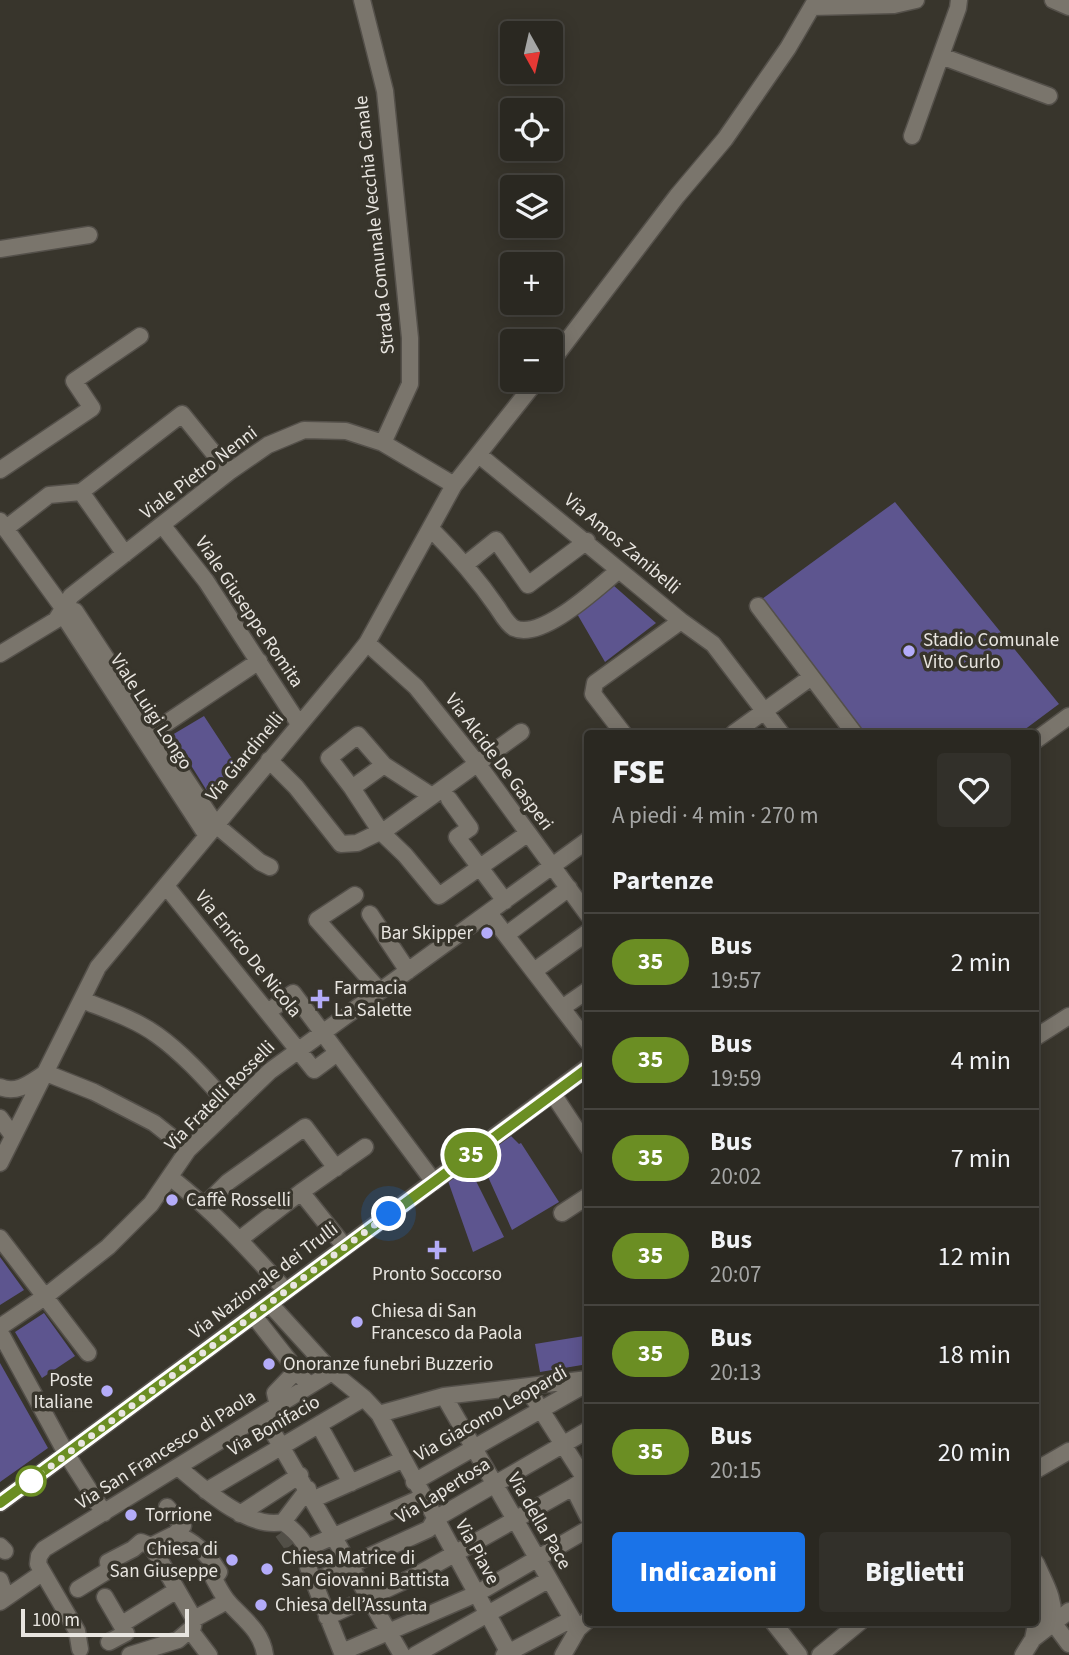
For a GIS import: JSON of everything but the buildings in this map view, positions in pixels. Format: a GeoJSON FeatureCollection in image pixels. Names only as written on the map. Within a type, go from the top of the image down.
{"type":"FeatureCollection","features":[{"type":"Feature","properties":{"kind":"street","name":"Strada Comunale Vecchia Canale"},"geometry":{"type":"LineString","coordinates":[[362,0],[385,91],[410,338],[410,384],[383,443]]}},
{"type":"Feature","properties":{"kind":"street"},"geometry":{"type":"LineString","coordinates":[[563,346],[724,139],[788,48],[814,3],[894,5],[916,0]]}},
{"type":"Feature","properties":{"kind":"street"},"geometry":{"type":"LineString","coordinates":[[912,136],[959,0]]}},
{"type":"Feature","properties":{"kind":"street"},"geometry":{"type":"LineString","coordinates":[[1053,0],[1069,7]]}},
{"type":"Feature","properties":{"kind":"street"},"geometry":{"type":"LineString","coordinates":[[941,55],[1049,96]]}},
{"type":"Feature","properties":{"kind":"street"},"geometry":{"type":"LineString","coordinates":[[0,248],[89,235]]}},
{"type":"Feature","properties":{"kind":"street"},"geometry":{"type":"LineString","coordinates":[[0,470],[92,408],[74,381],[140,337]]}},
{"type":"Feature","properties":{"kind":"street","name":"Via Giardinelli"},"geometry":{"type":"LineString","coordinates":[[5,1149],[98,967],[367,643],[454,485],[528,392]]}},
{"type":"Feature","properties":{"kind":"street"},"geometry":{"type":"LineString","coordinates":[[3,525],[49,495],[81,492],[182,414],[229,472]]}},
{"type":"Feature","properties":{"kind":"street","name":"Viale Pietro Nenni"},"geometry":{"type":"LineString","coordinates":[[0,654],[56,620],[72,596],[229,472],[268,445],[304,430],[346,431],[383,443],[454,485]]}},
{"type":"Feature","properties":{"kind":"street","name":"Via Amos Zanibelli"},"geometry":{"type":"LineString","coordinates":[[479,455],[713,645],[779,730]]}},
{"type":"Feature","properties":{"kind":"street"},"geometry":{"type":"LineString","coordinates":[[81,492],[125,554]]}},
{"type":"Feature","properties":{"kind":"street","name":"Viale Luigi Longo"},"geometry":{"type":"LineString","coordinates":[[3,525],[63,608],[67,621],[149,735],[212,831],[270,867]]}},
{"type":"Feature","properties":{"kind":"street","name":"Viale Giuseppe Romita"},"geometry":{"type":"LineString","coordinates":[[163,526],[206,581],[299,724]]}},
{"type":"Feature","properties":{"kind":"street"},"geometry":{"type":"LineString","coordinates":[[431,529],[466,564],[503,617],[514,628],[530,629],[545,625],[619,570]]}},
{"type":"Feature","properties":{"kind":"street"},"geometry":{"type":"LineString","coordinates":[[466,564],[496,540],[528,585],[587,541]]}},
{"type":"Feature","properties":{"kind":"street"},"geometry":{"type":"LineString","coordinates":[[758,606],[852,730]]}},
{"type":"Feature","properties":{"kind":"street"},"geometry":{"type":"LineString","coordinates":[[621,730],[593,694],[595,683],[681,621]]}},
{"type":"Feature","properties":{"kind":"street","name":"Via Alcide De Gasperi"},"geometry":{"type":"LineString","coordinates":[[367,643],[416,687],[477,763],[584,909]]}},
{"type":"Feature","properties":{"kind":"street"},"geometry":{"type":"LineString","coordinates":[[149,735],[259,662]]}},
{"type":"Feature","properties":{"kind":"street"},"geometry":{"type":"LineString","coordinates":[[738,730],[810,678]]}},
{"type":"Feature","properties":{"kind":"street"},"geometry":{"type":"LineString","coordinates":[[1039,738],[1069,716]]}},
{"type":"Feature","properties":{"kind":"street"},"geometry":{"type":"LineString","coordinates":[[270,760],[341,844],[357,843],[381,832],[521,732]]}},
{"type":"Feature","properties":{"kind":"street"},"geometry":{"type":"LineString","coordinates":[[432,796],[384,765],[358,735],[329,758],[381,832],[405,855],[439,897],[527,834]]}},
{"type":"Feature","properties":{"kind":"street"},"geometry":{"type":"LineString","coordinates":[[352,788],[384,765]]}},
{"type":"Feature","properties":{"kind":"street"},"geometry":{"type":"LineString","coordinates":[[449,799],[470,828],[457,837],[505,901]]}},
{"type":"Feature","properties":{"kind":"street","name":"Via Fratelli Rosselli"},"geometry":{"type":"LineString","coordinates":[[0,1329],[108,1247],[151,1204],[188,1150],[270,1070],[584,843]]}},
{"type":"Feature","properties":{"kind":"street","name":"Via Enrico De Nicola"},"geometry":{"type":"LineString","coordinates":[[166,886],[314,1070],[337,1053]]}},
{"type":"Feature","properties":{"kind":"street"},"geometry":{"type":"LineString","coordinates":[[506,935],[569,888]]}},
{"type":"Feature","properties":{"kind":"street"},"geometry":{"type":"LineString","coordinates":[[355,895],[317,920],[380,991]]}},
{"type":"Feature","properties":{"kind":"street"},"geometry":{"type":"LineString","coordinates":[[489,913],[584,1037]]}},
{"type":"Feature","properties":{"kind":"street"},"geometry":{"type":"LineString","coordinates":[[370,914],[408,971]]}},
{"type":"Feature","properties":{"kind":"street"},"geometry":{"type":"LineString","coordinates":[[534,971],[584,935]]}},
{"type":"Feature","properties":{"kind":"street"},"geometry":{"type":"LineString","coordinates":[[268,1012],[293,993],[434,1182]]}},
{"type":"Feature","properties":{"kind":"street"},"geometry":{"type":"LineString","coordinates":[[562,1008],[584,993]]}},
{"type":"Feature","properties":{"kind":"street"},"geometry":{"type":"LineString","coordinates":[[82,1000],[156,1034],[203,1076],[232,1108]]}},
{"type":"Feature","properties":{"kind":"street"},"geometry":{"type":"LineString","coordinates":[[1039,1035],[1069,1016]]}},
{"type":"Feature","properties":{"kind":"street","name":"Via Nazionale dei Trulli"},"geometry":{"type":"LineString","coordinates":[[0,1503],[584,1071]]}},
{"type":"Feature","properties":{"kind":"street"},"geometry":{"type":"LineString","coordinates":[[0,1087],[7,1090],[23,1088],[46,1073],[94,1092],[154,1123],[188,1150]]}},
{"type":"Feature","properties":{"kind":"street"},"geometry":{"type":"LineString","coordinates":[[553,1094],[584,1141]]}},
{"type":"Feature","properties":{"kind":"street"},"geometry":{"type":"LineString","coordinates":[[0,1118],[5,1149]]}},
{"type":"Feature","properties":{"kind":"street"},"geometry":{"type":"LineString","coordinates":[[205,1205],[229,1182],[305,1127],[336,1168]]}},
{"type":"Feature","properties":{"kind":"street"},"geometry":{"type":"LineString","coordinates":[[240,1239],[365,1147]]}},
{"type":"Feature","properties":{"kind":"street"},"geometry":{"type":"LineString","coordinates":[[170,1177],[205,1205],[240,1239],[286,1291]]}},
{"type":"Feature","properties":{"kind":"street"},"geometry":{"type":"LineString","coordinates":[[301,1192],[345,1247]]}},
{"type":"Feature","properties":{"kind":"street"},"geometry":{"type":"LineString","coordinates":[[562,1213],[584,1199]]}},
{"type":"Feature","properties":{"kind":"street"},"geometry":{"type":"LineString","coordinates":[[0,1238],[88,1353]]}},
{"type":"Feature","properties":{"kind":"street","name":"Via Piave"},"geometry":{"type":"LineString","coordinates":[[270,1304],[332,1372],[379,1414],[507,1654]]}},
{"type":"Feature","properties":{"kind":"street"},"geometry":{"type":"LineString","coordinates":[[254,1316],[309,1386]]}},
{"type":"Feature","properties":{"kind":"street"},"geometry":{"type":"LineString","coordinates":[[0,1329],[67,1455],[104,1513]]}},
{"type":"Feature","properties":{"kind":"street"},"geometry":{"type":"LineString","coordinates":[[278,1406],[275,1393],[297,1370]]}},
{"type":"Feature","properties":{"kind":"street","name":"Via San Francesco di Paola"},"geometry":{"type":"LineString","coordinates":[[42,1573],[38,1564],[44,1549],[104,1513],[159,1495],[178,1467],[332,1372]]}},
{"type":"Feature","properties":{"kind":"street"},"geometry":{"type":"LineString","coordinates":[[379,1414],[444,1396],[584,1381]]}},
{"type":"Feature","properties":{"kind":"street","name":"Via Giacomo Leopardi"},"geometry":{"type":"LineString","coordinates":[[414,1482],[584,1383]]}},
{"type":"Feature","properties":{"kind":"street"},"geometry":{"type":"LineString","coordinates":[[527,1388],[584,1477]]}},
{"type":"Feature","properties":{"kind":"street","name":"Via della Pace"},"geometry":{"type":"LineString","coordinates":[[444,1396],[548,1580],[579,1623]]}},
{"type":"Feature","properties":{"kind":"street","name":"Via Bonifacio"},"geometry":{"type":"LineString","coordinates":[[206,1491],[364,1398]]}},
{"type":"Feature","properties":{"kind":"street"},"geometry":{"type":"LineString","coordinates":[[263,1415],[402,1655]]}},
{"type":"Feature","properties":{"kind":"street"},"geometry":{"type":"LineString","coordinates":[[318,1425],[351,1483]]}},
{"type":"Feature","properties":{"kind":"street","name":"Via Lapertosa"},"geometry":{"type":"LineString","coordinates":[[309,1565],[351,1564],[429,1529],[435,1518],[584,1432]]}},
{"type":"Feature","properties":{"kind":"street"},"geometry":{"type":"LineString","coordinates":[[1039,1468],[1069,1451]]}},
{"type":"Feature","properties":{"kind":"street"},"geometry":{"type":"LineString","coordinates":[[240,1514],[307,1488],[351,1483],[402,1461]]}},
{"type":"Feature","properties":{"kind":"street"},"geometry":{"type":"LineString","coordinates":[[178,1467],[206,1491],[240,1514],[293,1530],[343,1654],[476,1594],[584,1531]]}},
{"type":"Feature","properties":{"kind":"street"},"geometry":{"type":"LineString","coordinates":[[327,1617],[415,1576],[584,1480]]}},
{"type":"Feature","properties":{"kind":"street"},"geometry":{"type":"LineString","coordinates":[[573,1487],[584,1509]]}},
{"type":"Feature","properties":{"kind":"street"},"geometry":{"type":"LineString","coordinates":[[280,1526],[307,1488]]}},
{"type":"Feature","properties":{"kind":"street"},"geometry":{"type":"LineString","coordinates":[[101,1588],[109,1570],[108,1562],[133,1549],[175,1534],[183,1525],[159,1495]]}},
{"type":"Feature","properties":{"kind":"street"},"geometry":{"type":"LineString","coordinates":[[309,1565],[333,1536],[423,1497]]}},
{"type":"Feature","properties":{"kind":"street"},"geometry":{"type":"LineString","coordinates":[[175,1534],[190,1539],[215,1564],[219,1572],[214,1579],[227,1601],[250,1623],[263,1641],[265,1655]]}},
{"type":"Feature","properties":{"kind":"street"},"geometry":{"type":"LineString","coordinates":[[146,1544],[177,1590],[209,1655]]}},
{"type":"Feature","properties":{"kind":"street"},"geometry":{"type":"LineString","coordinates":[[1039,1570],[1046,1598],[1054,1608],[1053,1621],[1069,1644]]}},
{"type":"Feature","properties":{"kind":"street"},"geometry":{"type":"LineString","coordinates":[[1,1590],[42,1573],[68,1596],[77,1631],[78,1653]]}},
{"type":"Feature","properties":{"kind":"street"},"geometry":{"type":"LineString","coordinates":[[415,1655],[548,1580]]}},
{"type":"Feature","properties":{"kind":"street"},"geometry":{"type":"LineString","coordinates":[[68,1596],[101,1588]]}},
{"type":"Feature","properties":{"kind":"street"},"geometry":{"type":"LineString","coordinates":[[101,1588],[126,1633],[109,1642]]}},
{"type":"Feature","properties":{"kind":"street"},"geometry":{"type":"LineString","coordinates":[[122,1624],[177,1590]]}},
{"type":"Feature","properties":{"kind":"street"},"geometry":{"type":"LineString","coordinates":[[1046,1598],[1069,1602]]}},
{"type":"Feature","properties":{"kind":"street"},"geometry":{"type":"LineString","coordinates":[[1039,1620],[1046,1598]]}},
{"type":"Feature","properties":{"kind":"street"},"geometry":{"type":"LineString","coordinates":[[130,1655],[178,1640],[192,1625],[227,1601]]}},
{"type":"Feature","properties":{"kind":"street"},"geometry":{"type":"LineString","coordinates":[[1033,1639],[1069,1611]]}},
{"type":"Feature","properties":{"kind":"street"},"geometry":{"type":"LineString","coordinates":[[507,1654],[579,1623]]}},
{"type":"Feature","properties":{"kind":"street"},"geometry":{"type":"LineString","coordinates":[[564,1655],[579,1623]]}},
{"type":"Feature","properties":{"kind":"street"},"geometry":{"type":"LineString","coordinates":[[776,1626],[799,1655]]}},
{"type":"Feature","properties":{"kind":"street"},"geometry":{"type":"LineString","coordinates":[[820,1655],[855,1626]]}},
{"type":"Feature","properties":{"kind":"street"},"geometry":{"type":"LineString","coordinates":[[1023,1655],[1037,1626]]}},
{"type":"Feature","properties":{"kind":"shaded area","name":"Stadio Comunale Vito Curlo"},"geometry":{"type":"Polygon","coordinates":[[[895,502],[1059,704],[1024,730],[862,730],[762,599],[895,502]]]}},
{"type":"Feature","properties":{"kind":"shaded area"},"geometry":{"type":"Polygon","coordinates":[[[613,585],[656,623],[605,662],[576,612],[613,585]]]}},
{"type":"Feature","properties":{"kind":"shaded area"},"geometry":{"type":"Polygon","coordinates":[[[204,716],[240,771],[207,791],[172,735],[204,716]]]}},
{"type":"Feature","properties":{"kind":"shaded area"},"geometry":{"type":"Polygon","coordinates":[[[511,1136],[521,1143],[559,1202],[512,1230],[480,1159],[511,1136]]]}},
{"type":"Feature","properties":{"kind":"shaded area"},"geometry":{"type":"Polygon","coordinates":[[[468,1165],[504,1237],[473,1252],[448,1181],[468,1165]]]}},
{"type":"Feature","properties":{"kind":"shaded area"},"geometry":{"type":"Polygon","coordinates":[[[0,1257],[24,1290],[0,1305],[0,1257]]]}},
{"type":"Feature","properties":{"kind":"shaded area"},"geometry":{"type":"Polygon","coordinates":[[[44,1313],[75,1356],[42,1378],[15,1332],[44,1313]]]}},
{"type":"Feature","properties":{"kind":"shaded area"},"geometry":{"type":"Polygon","coordinates":[[[584,1336],[584,1365],[540,1372],[535,1344],[584,1336]]]}},
{"type":"Feature","properties":{"kind":"shaded area"},"geometry":{"type":"Polygon","coordinates":[[[0,1363],[48,1448],[0,1482],[0,1363]]]}},
{"type":"Feature","properties":{"kind":"tunnel"},"geometry":{"type":"LineString","coordinates":[[282,1532],[304,1562]]}},
{"type":"Feature","properties":{"kind":"bus line","name":"35"},"geometry":{"type":"LineString","coordinates":[[0,1503],[584,1071]]}},
{"type":"Feature","properties":{"kind":"place","name":"Stadio Comunale Vito Curlo"},"geometry":{"type":"Point","coordinates":[909,651]}},
{"type":"Feature","properties":{"kind":"place","name":"Bar Skipper"},"geometry":{"type":"Point","coordinates":[487,933]}},
{"type":"Feature","properties":{"kind":"place","name":"Farmacia La Salette"},"geometry":{"type":"Point","coordinates":[320,999]}},
{"type":"Feature","properties":{"kind":"place","name":"Caffè Rosselli"},"geometry":{"type":"Point","coordinates":[172,1200]}},
{"type":"Feature","properties":{"kind":"place","name":"Pronto Soccorso"},"geometry":{"type":"Point","coordinates":[437,1250]}},
{"type":"Feature","properties":{"kind":"place","name":"Chiesa di San Francesco da Paola"},"geometry":{"type":"Point","coordinates":[357,1322]}},
{"type":"Feature","properties":{"kind":"place","name":"Onoranze funebri Buzzerio"},"geometry":{"type":"Point","coordinates":[269,1364]}},
{"type":"Feature","properties":{"kind":"place","name":"Poste Italiane"},"geometry":{"type":"Point","coordinates":[107,1391]}},
{"type":"Feature","properties":{"kind":"place","name":"Torrione"},"geometry":{"type":"Point","coordinates":[131,1515]}},
{"type":"Feature","properties":{"kind":"place","name":"Chiesa di San Giuseppe"},"geometry":{"type":"Point","coordinates":[232,1560]}},
{"type":"Feature","properties":{"kind":"place","name":"Chiesa Matrice di San Giovanni Battista"},"geometry":{"type":"Point","coordinates":[267,1569]}},
{"type":"Feature","properties":{"kind":"place","name":"Chiesa dell’Assunta"},"geometry":{"type":"Point","coordinates":[261,1605]}},
{"type":"Feature","properties":{"kind":"route"},"geometry":{"type":"LineString","coordinates":[[31,1481],[389,1214]]}}]}
